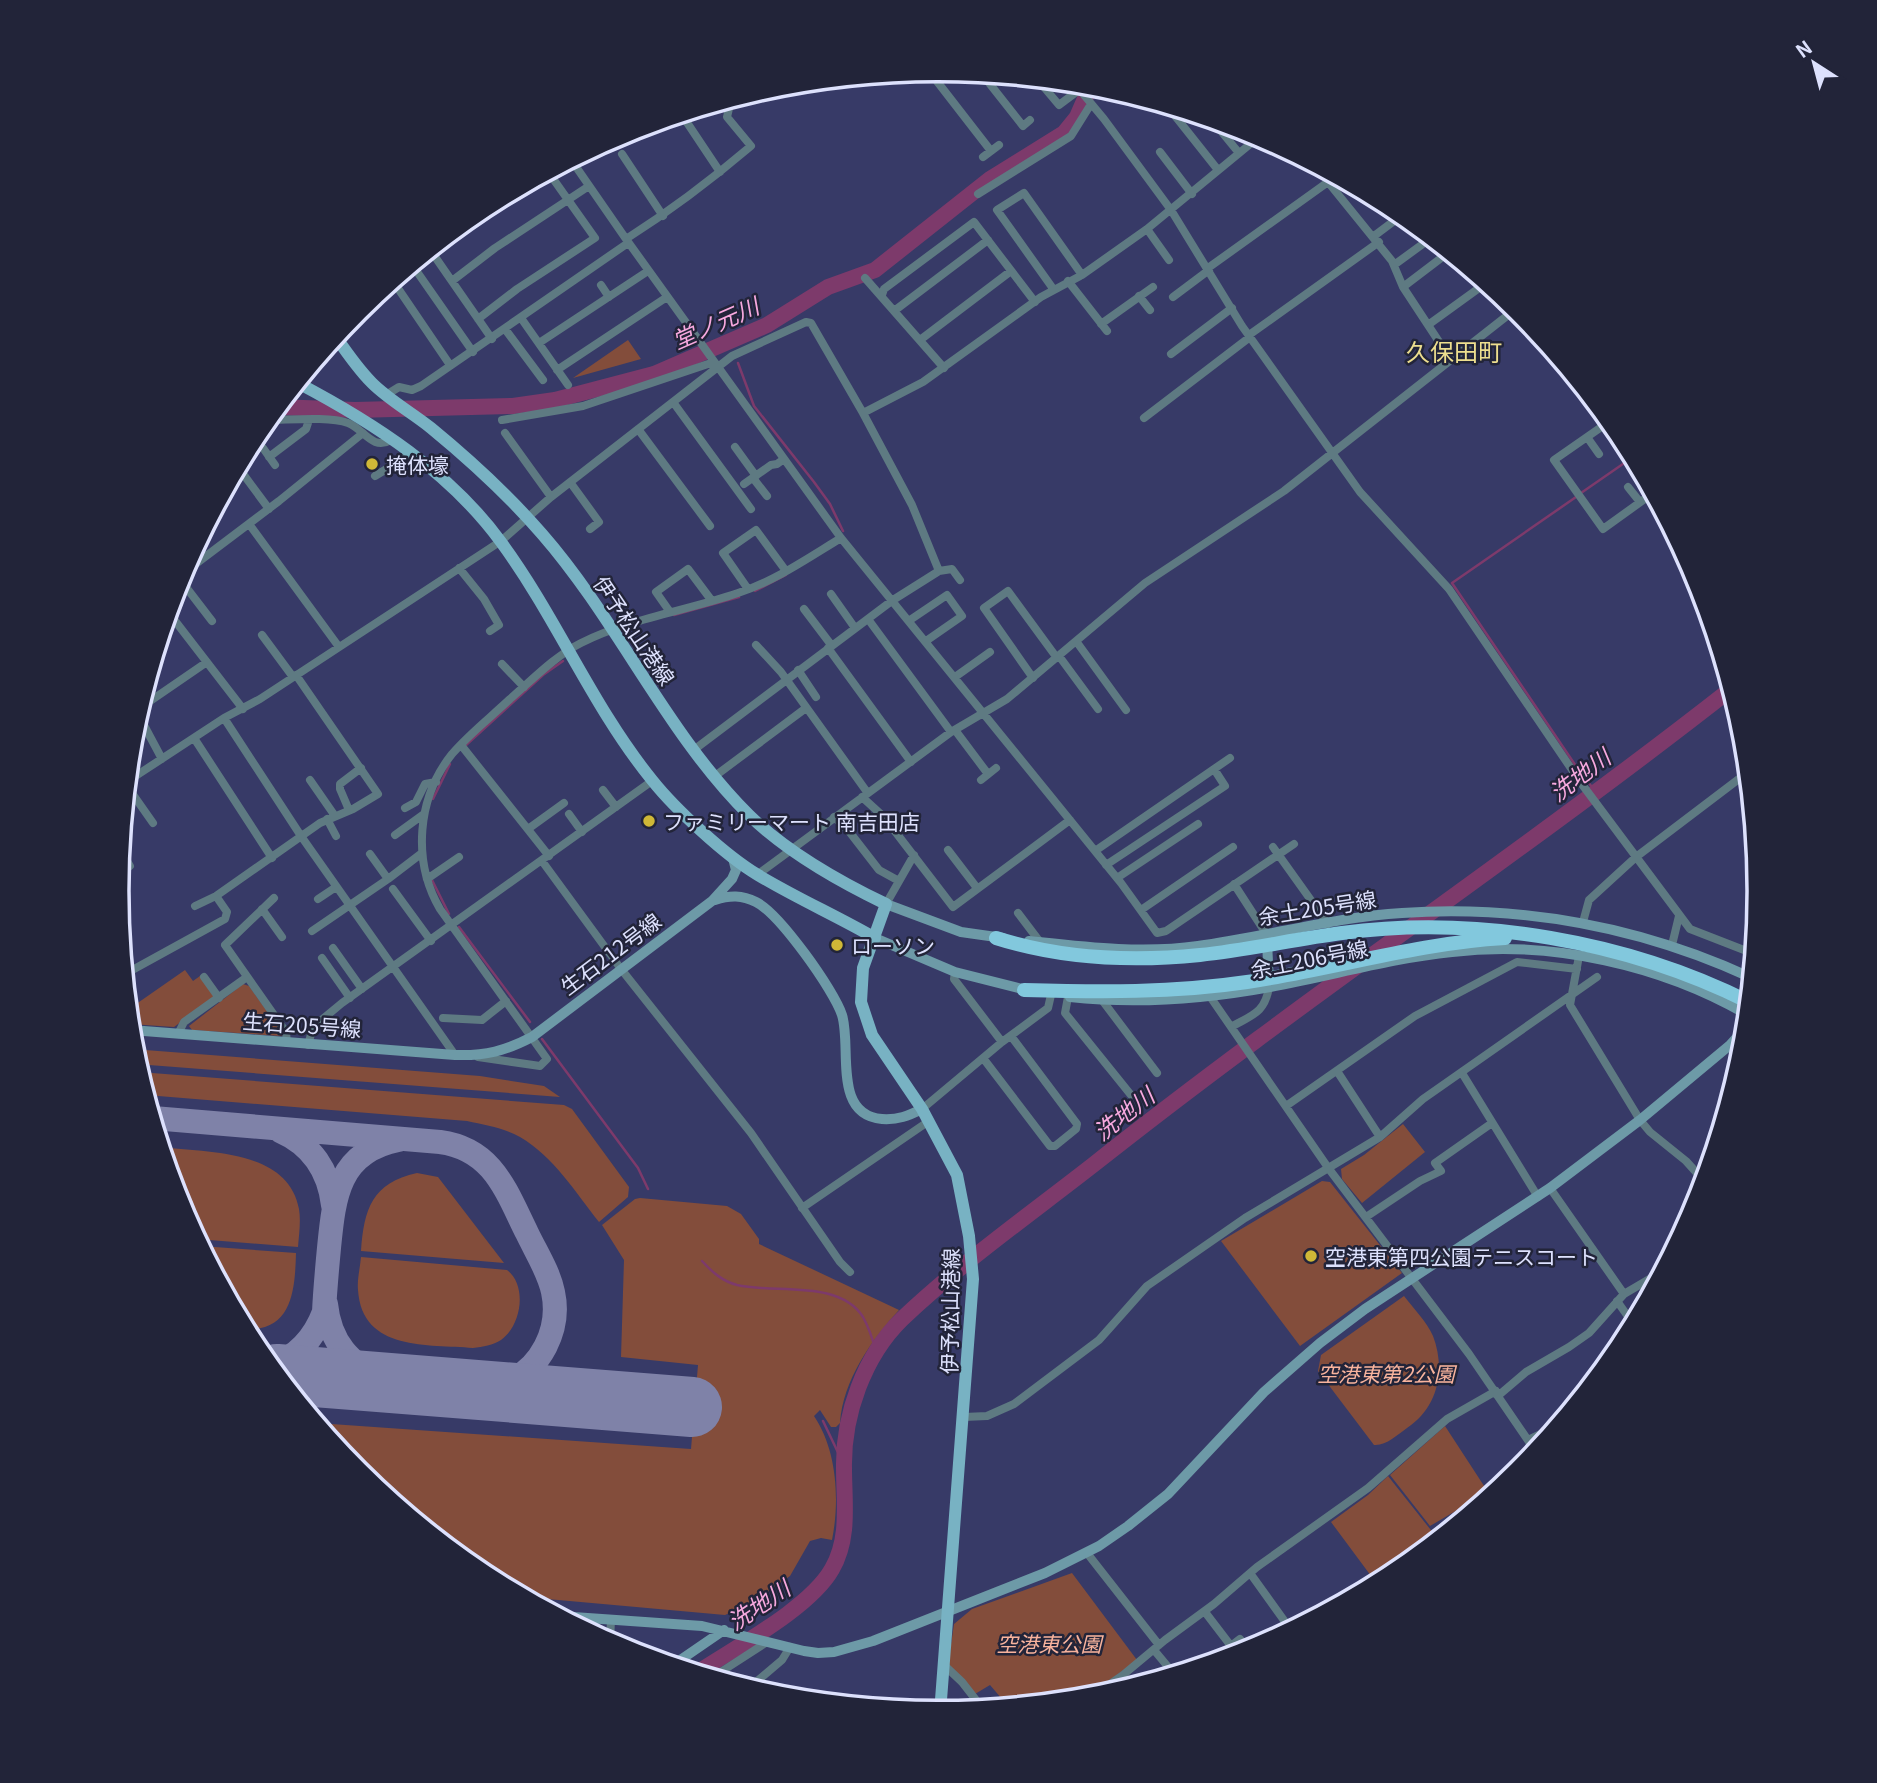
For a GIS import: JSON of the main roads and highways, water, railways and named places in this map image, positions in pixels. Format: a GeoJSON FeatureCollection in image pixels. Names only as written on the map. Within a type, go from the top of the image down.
{"type":"FeatureCollection","features":[{"type":"Feature","properties":{"kind":"highway"},"geometry":{"type":"LineString","coordinates":[[996,938],[1069,955],[1159,958],[1201,955],[1344,932],[1437,926],[1477,928],[1596,947],[1638,957],[1680,971],[1741,998]]}},
{"type":"Feature","properties":{"kind":"highway"},"geometry":{"type":"LineString","coordinates":[[1024,990],[1101,996],[1201,988],[1251,981],[1408,949],[1474,940],[1534,937]]}},
{"type":"Feature","properties":{"kind":"main road","name":"伊予松山港線"},"geometry":{"type":"LineString","coordinates":[[342,345],[358,368],[387,396],[430,427],[526,516],[572,571],[614,629],[663,708],[749,815],[792,850],[855,889],[886,904],[863,968],[861,1002],[872,1035],[922,1109],[957,1175],[973,1275],[941,1701]]}},
{"type":"Feature","properties":{"kind":"main road"},"geometry":{"type":"LineString","coordinates":[[306,387],[366,429],[391,440],[454,487],[501,541],[536,594],[588,688],[652,781],[733,858],[757,875],[875,938]]}},
{"type":"Feature","properties":{"kind":"waterway","name":"堂ノ元川"},"geometry":{"type":"LineString","coordinates":[[290,407],[355,410],[513,406],[555,400],[654,374],[767,325],[828,287],[875,270],[990,179],[1064,133],[1077,117],[1086,96]]}},
{"type":"Feature","properties":{"kind":"waterway"},"geometry":{"type":"LineString","coordinates":[[738,363],[754,406],[830,504],[843,531]]}},
{"type":"Feature","properties":{"kind":"waterway"},"geometry":{"type":"LineString","coordinates":[[1581,493],[1624,463]]}},
{"type":"Feature","properties":{"kind":"waterway"},"geometry":{"type":"LineString","coordinates":[[1576,497],[1452,583],[1582,775],[1597,793]]}},
{"type":"Feature","properties":{"kind":"waterway"},"geometry":{"type":"LineString","coordinates":[[755,591],[786,575]]}},
{"type":"Feature","properties":{"kind":"waterway"},"geometry":{"type":"LineString","coordinates":[[674,615],[739,597]]}},
{"type":"Feature","properties":{"kind":"waterway"},"geometry":{"type":"LineString","coordinates":[[465,746],[543,675],[563,661]]}},
{"type":"Feature","properties":{"kind":"waterway","name":"洗地川"},"geometry":{"type":"LineString","coordinates":[[707,1667],[790,1612],[821,1584],[832,1569],[844,1532],[845,1448],[852,1407],[858,1387],[877,1350],[902,1319],[971,1259],[1172,1104],[1723,695]]}},
{"type":"Feature","properties":{"kind":"waterway"},"geometry":{"type":"LineString","coordinates":[[433,799],[450,764]]}},
{"type":"Feature","properties":{"kind":"waterway"},"geometry":{"type":"LineString","coordinates":[[432,880],[449,914]]}},
{"type":"Feature","properties":{"kind":"waterway"},"geometry":{"type":"LineString","coordinates":[[459,927],[530,1022]]}},
{"type":"Feature","properties":{"kind":"waterway"},"geometry":{"type":"LineString","coordinates":[[542,1039],[638,1168],[648,1189]]}},
{"type":"Feature","properties":{"kind":"waterway"},"geometry":{"type":"LineString","coordinates":[[702,1261],[718,1276],[737,1285],[805,1290],[839,1297],[852,1305],[863,1317],[876,1352]]}},
{"type":"Feature","properties":{"kind":"waterway"},"geometry":{"type":"LineString","coordinates":[[823,1421],[844,1465]]}},
{"type":"Feature","properties":{"kind":"place","name":"掩体壕"},"geometry":{"type":"Point","coordinates":[372,464]}},
{"type":"Feature","properties":{"kind":"place","name":"ファミリーマート 南吉田店"},"geometry":{"type":"Point","coordinates":[649,821]}},
{"type":"Feature","properties":{"kind":"place","name":"ローソン"},"geometry":{"type":"Point","coordinates":[837,945]}},
{"type":"Feature","properties":{"kind":"place","name":"空港東第四公園テニスコート"},"geometry":{"type":"Point","coordinates":[1311,1256]}},
{"type":"Feature","properties":{"kind":"district","name":"久保田町"},"geometry":{"type":"Point","coordinates":[1454,350]}},
{"type":"Feature","properties":{"kind":"park label","name":"空港東第2公園"},"geometry":{"type":"Point","coordinates":[1386,1373]}},
{"type":"Feature","properties":{"kind":"park label","name":"空港東公園"},"geometry":{"type":"Point","coordinates":[1049,1643]}}]}
